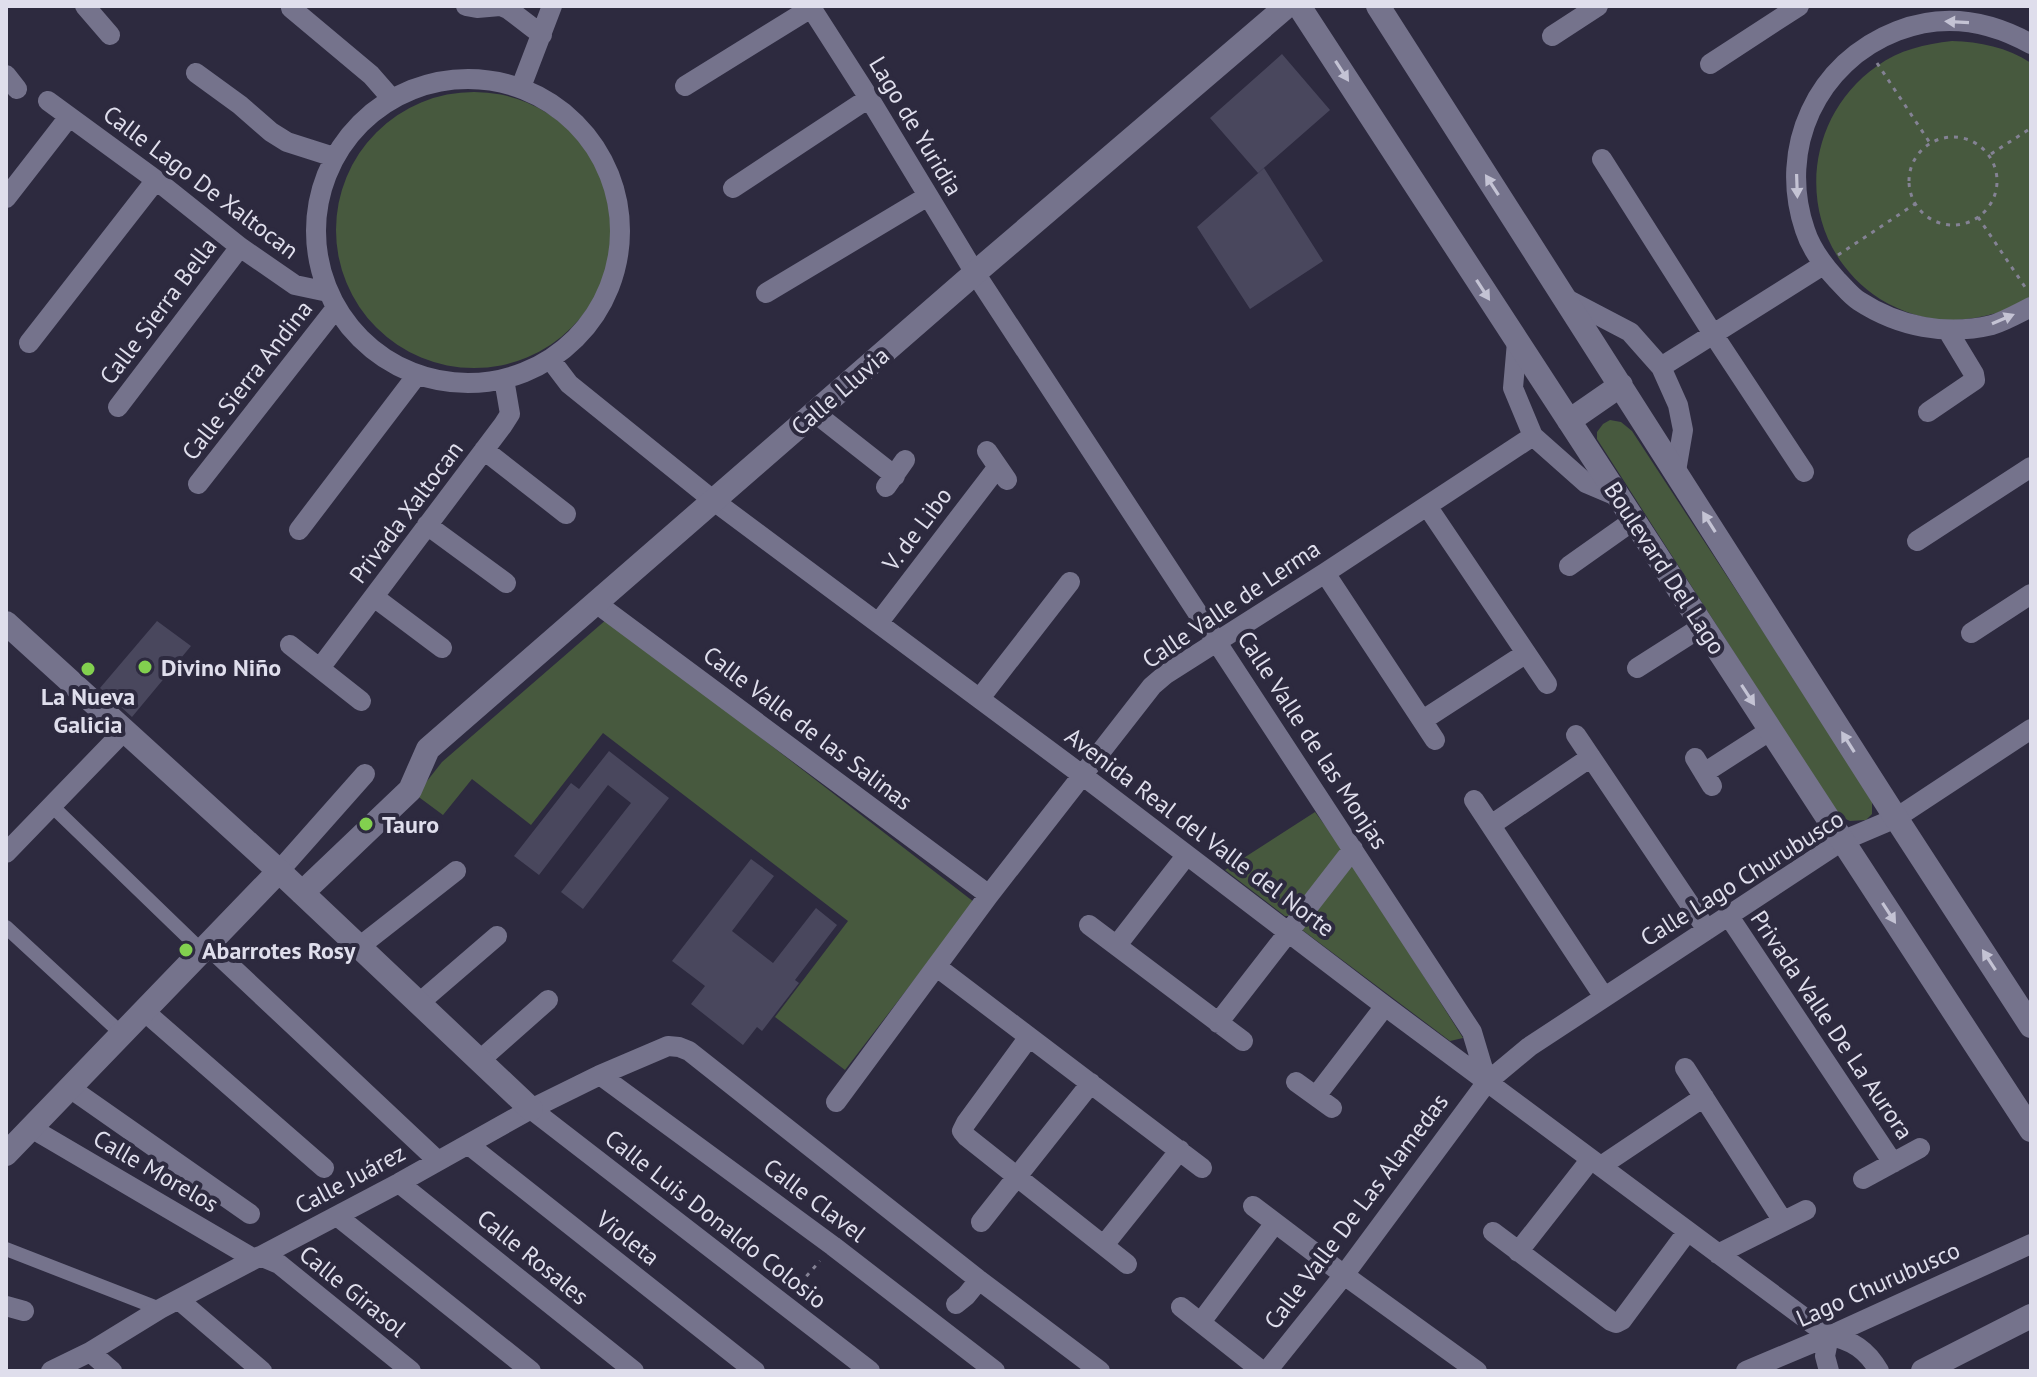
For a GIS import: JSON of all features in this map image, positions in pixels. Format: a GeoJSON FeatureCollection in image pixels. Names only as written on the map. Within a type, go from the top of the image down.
{"type":"FeatureCollection","features":[{"type":"Feature","properties":{"kind":"street"},"geometry":{"type":"LineString","coordinates":[[85,6],[110,35]]}},
{"type":"Feature","properties":{"kind":"street"},"geometry":{"type":"LineString","coordinates":[[466,6],[501,6],[542,35]]}},
{"type":"Feature","properties":{"kind":"street"},"geometry":{"type":"LineString","coordinates":[[521,87],[552,6]]}},
{"type":"Feature","properties":{"kind":"street","name":"Calle Lluvia"},"geometry":{"type":"LineString","coordinates":[[302,893],[410,790],[428,749],[1287,6]]}},
{"type":"Feature","properties":{"kind":"street","name":"Boulevard Del Lago"},"geometry":{"type":"LineString","coordinates":[[1299,6],[2031,1130]]}},
{"type":"Feature","properties":{"kind":"street"},"geometry":{"type":"LineString","coordinates":[[1378,6],[2031,1026]]}},
{"type":"Feature","properties":{"kind":"street"},"geometry":{"type":"LineString","coordinates":[[1552,36],[1598,6]]}},
{"type":"Feature","properties":{"kind":"street"},"geometry":{"type":"LineString","coordinates":[[1710,64],[1799,6]]}},
{"type":"Feature","properties":{"kind":"street"},"geometry":{"type":"LineString","coordinates":[[1902,6],[1914,25]]}},
{"type":"Feature","properties":{"kind":"street"},"geometry":{"type":"LineString","coordinates":[[685,86],[811,7]]}},
{"type":"Feature","properties":{"kind":"street","name":"Lago de Yuridia"},"geometry":{"type":"LineString","coordinates":[[811,7],[975,273]]}},
{"type":"Feature","properties":{"kind":"street"},"geometry":{"type":"LineString","coordinates":[[291,8],[371,75],[392,99]]}},
{"type":"Feature","properties":{"kind":"street"},"geometry":{"type":"LineString","coordinates":[[2031,44],[2010,32],[1978,23],[1946,21],[1914,25],[1879,39],[1848,60],[1823,88],[1805,121],[1796,158],[1796,195],[1805,232],[1823,265],[1857,300],[1900,323],[1948,331],[1994,324],[2031,307]]}},
{"type":"Feature","properties":{"kind":"street"},"geometry":{"type":"LineString","coordinates":[[196,73],[287,142],[334,157]]}},
{"type":"Feature","properties":{"kind":"street"},"geometry":{"type":"LineString","coordinates":[[442,80],[495,80],[521,87],[555,104],[583,129],[604,161],[617,196],[621,234],[615,272],[600,306],[577,337],[550,359],[504,379],[475,384],[445,382],[417,375],[370,349],[332,300],[319,265],[315,238],[323,183],[334,157],[359,124],[392,99],[416,87],[442,80]]}},
{"type":"Feature","properties":{"kind":"street"},"geometry":{"type":"LineString","coordinates":[[733,188],[869,98]]}},
{"type":"Feature","properties":{"kind":"street","name":"Calle Lago De Xaltocan"},"geometry":{"type":"LineString","coordinates":[[48,101],[156,180],[240,247],[295,285],[332,300]]}},
{"type":"Feature","properties":{"kind":"street"},"geometry":{"type":"LineString","coordinates":[[6,198],[69,117]]}},
{"type":"Feature","properties":{"kind":"street"},"geometry":{"type":"LineString","coordinates":[[1602,159],[1804,472]]}},
{"type":"Feature","properties":{"kind":"street"},"geometry":{"type":"LineString","coordinates":[[29,343],[156,180]]}},
{"type":"Feature","properties":{"kind":"street"},"geometry":{"type":"LineString","coordinates":[[766,293],[928,196]]}},
{"type":"Feature","properties":{"kind":"street","name":"Calle Sierra Bella"},"geometry":{"type":"LineString","coordinates":[[118,407],[240,247]]}},
{"type":"Feature","properties":{"kind":"street"},"geometry":{"type":"LineString","coordinates":[[1661,367],[1823,265]]}},
{"type":"Feature","properties":{"kind":"street","name":"Calle Valle de las Monjas"},"geometry":{"type":"LineString","coordinates":[[975,273],[1472,1032],[1487,1082]]}},
{"type":"Feature","properties":{"kind":"street"},"geometry":{"type":"LineString","coordinates":[[1565,298],[1630,332],[1661,367],[1678,405],[1683,430],[1676,471]]}},
{"type":"Feature","properties":{"kind":"street","name":"Calle Sierra Andina"},"geometry":{"type":"LineString","coordinates":[[198,484],[332,300]]}},
{"type":"Feature","properties":{"kind":"street"},"geometry":{"type":"LineString","coordinates":[[1928,412],[1975,380],[1948,331]]}},
{"type":"Feature","properties":{"kind":"street"},"geometry":{"type":"LineString","coordinates":[[1517,342],[1513,388],[1533,436],[1586,483],[1619,497]]}},
{"type":"Feature","properties":{"kind":"street","name":"Avenida Real del Valle del Norte"},"geometry":{"type":"LineString","coordinates":[[550,359],[569,384],[714,501],[1687,1232],[1829,1336],[1845,1339],[1860,1347],[1879,1371]]}},
{"type":"Feature","properties":{"kind":"street"},"geometry":{"type":"LineString","coordinates":[[299,530],[417,375]]}},
{"type":"Feature","properties":{"kind":"street","name":"Privada Xaltocan"},"geometry":{"type":"LineString","coordinates":[[320,668],[510,414],[504,379]]}},
{"type":"Feature","properties":{"kind":"street"},"geometry":{"type":"LineString","coordinates":[[1569,421],[1621,385]]}},
{"type":"Feature","properties":{"kind":"street"},"geometry":{"type":"LineString","coordinates":[[815,413],[895,474]]}},
{"type":"Feature","properties":{"kind":"street","name":"Calle Valle de Lerma"},"geometry":{"type":"LineString","coordinates":[[836,1102],[989,895],[1152,686],[1533,436]]}},
{"type":"Feature","properties":{"kind":"street"},"geometry":{"type":"LineString","coordinates":[[484,450],[566,514]]}},
{"type":"Feature","properties":{"kind":"street","name":"V. de Libo"},"geometry":{"type":"LineString","coordinates":[[879,622],[997,466]]}},
{"type":"Feature","properties":{"kind":"street"},"geometry":{"type":"LineString","coordinates":[[1917,541],[2031,467]]}},
{"type":"Feature","properties":{"kind":"street"},"geometry":{"type":"LineString","coordinates":[[1427,506],[1547,684]]}},
{"type":"Feature","properties":{"kind":"street"},"geometry":{"type":"LineString","coordinates":[[1570,567],[1634,520]]}},
{"type":"Feature","properties":{"kind":"street"},"geometry":{"type":"LineString","coordinates":[[427,525],[506,583]]}},
{"type":"Feature","properties":{"kind":"street"},"geometry":{"type":"LineString","coordinates":[[1325,573],[1435,740]]}},
{"type":"Feature","properties":{"kind":"street"},"geometry":{"type":"LineString","coordinates":[[980,698],[1070,582]]}},
{"type":"Feature","properties":{"kind":"street"},"geometry":{"type":"LineString","coordinates":[[1971,633],[2031,594]]}},
{"type":"Feature","properties":{"kind":"street"},"geometry":{"type":"LineString","coordinates":[[374,597],[442,648]]}},
{"type":"Feature","properties":{"kind":"street","name":"Calle Valle de las Salinas"},"geometry":{"type":"LineString","coordinates":[[596,603],[989,895]]}},
{"type":"Feature","properties":{"kind":"street"},"geometry":{"type":"LineString","coordinates":[[6,623],[279,871],[531,1109]]}},
{"type":"Feature","properties":{"kind":"street"},"geometry":{"type":"LineString","coordinates":[[1637,668],[1703,626]]}},
{"type":"Feature","properties":{"kind":"street"},"geometry":{"type":"LineString","coordinates":[[290,645],[361,701]]}},
{"type":"Feature","properties":{"kind":"street"},"geometry":{"type":"LineString","coordinates":[[1423,720],[1525,654]]}},
{"type":"Feature","properties":{"kind":"street","name":"Calle Lago Churubusco"},"geometry":{"type":"LineString","coordinates":[[1487,1082],[1529,1047],[1842,841],[1896,818],[2031,729]]}},
{"type":"Feature","properties":{"kind":"street"},"geometry":{"type":"LineString","coordinates":[[1704,772],[1771,730]]}},
{"type":"Feature","properties":{"kind":"street"},"geometry":{"type":"LineString","coordinates":[[7,849],[124,731]]}},
{"type":"Feature","properties":{"kind":"street"},"geometry":{"type":"LineString","coordinates":[[1576,735],[1707,930]]}},
{"type":"Feature","properties":{"kind":"street"},"geometry":{"type":"LineString","coordinates":[[1491,825],[1591,757]]}},
{"type":"Feature","properties":{"kind":"street"},"geometry":{"type":"LineString","coordinates":[[6,1154],[279,871],[365,774]]}},
{"type":"Feature","properties":{"kind":"street"},"geometry":{"type":"LineString","coordinates":[[1474,800],[1604,997]]}},
{"type":"Feature","properties":{"kind":"street"},"geometry":{"type":"LineString","coordinates":[[52,806],[438,1161]]}},
{"type":"Feature","properties":{"kind":"street"},"geometry":{"type":"LineString","coordinates":[[1218,1023],[1353,849]]}},
{"type":"Feature","properties":{"kind":"street"},"geometry":{"type":"LineString","coordinates":[[1117,945],[1186,856]]}},
{"type":"Feature","properties":{"kind":"street"},"geometry":{"type":"LineString","coordinates":[[359,947],[456,871]]}},
{"type":"Feature","properties":{"kind":"street","name":"Privada Valle De La Aurora"},"geometry":{"type":"LineString","coordinates":[[1728,915],[1893,1163]]}},
{"type":"Feature","properties":{"kind":"street"},"geometry":{"type":"LineString","coordinates":[[1089,925],[1243,1041]]}},
{"type":"Feature","properties":{"kind":"street"},"geometry":{"type":"LineString","coordinates":[[6,927],[122,1034]]}},
{"type":"Feature","properties":{"kind":"street"},"geometry":{"type":"LineString","coordinates":[[418,1004],[497,936]]}},
{"type":"Feature","properties":{"kind":"street"},"geometry":{"type":"LineString","coordinates":[[937,967],[1202,1168]]}},
{"type":"Feature","properties":{"kind":"street"},"geometry":{"type":"LineString","coordinates":[[479,1061],[548,1000]]}},
{"type":"Feature","properties":{"kind":"street"},"geometry":{"type":"LineString","coordinates":[[1296,1082],[1324,1102],[1385,1006]]}},
{"type":"Feature","properties":{"kind":"street"},"geometry":{"type":"LineString","coordinates":[[144,1011],[324,1168]]}},
{"type":"Feature","properties":{"kind":"street"},"geometry":{"type":"LineString","coordinates":[[1029,1037],[962,1131],[1016,1178],[1127,1264]]}},
{"type":"Feature","properties":{"kind":"street","name":"Calle Juárez"},"geometry":{"type":"LineString","coordinates":[[51,1371],[531,1109],[668,1046],[689,1051],[979,1280]]}},
{"type":"Feature","properties":{"kind":"street"},"geometry":{"type":"LineString","coordinates":[[1685,1068],[1783,1221]]}},
{"type":"Feature","properties":{"kind":"street","name":"Calle Clavel"},"geometry":{"type":"LineString","coordinates":[[600,1075],[833,1246],[995,1371]]}},
{"type":"Feature","properties":{"kind":"street","name":"Calle Valle De Las Alamedas"},"geometry":{"type":"LineString","coordinates":[[1264,1371],[1344,1275],[1487,1082]]}},
{"type":"Feature","properties":{"kind":"street"},"geometry":{"type":"LineString","coordinates":[[981,1222],[1091,1083]]}},
{"type":"Feature","properties":{"kind":"street"},"geometry":{"type":"LineString","coordinates":[[70,1088],[250,1214]]}},
{"type":"Feature","properties":{"kind":"street"},"geometry":{"type":"LineString","coordinates":[[1518,1252],[1596,1163],[1704,1097]]}},
{"type":"Feature","properties":{"kind":"street","name":"Calle Luis Donaldo Colosio"},"geometry":{"type":"LineString","coordinates":[[531,1109],[870,1371]]}},
{"type":"Feature","properties":{"kind":"street","name":"Calle Morelos"},"geometry":{"type":"LineString","coordinates":[[31,1128],[257,1257]]}},
{"type":"Feature","properties":{"kind":"street","name":"Violeta"},"geometry":{"type":"LineString","coordinates":[[469,1145],[755,1371]]}},
{"type":"Feature","properties":{"kind":"street","name":"Privada Valle De La Aurora"},"geometry":{"type":"LineString","coordinates":[[1863,1179],[1920,1148]]}},
{"type":"Feature","properties":{"kind":"street"},"geometry":{"type":"LineString","coordinates":[[1104,1245],[1180,1150]]}},
{"type":"Feature","properties":{"kind":"street","name":"Calle Rosales"},"geometry":{"type":"LineString","coordinates":[[399,1183],[634,1371]]}},
{"type":"Feature","properties":{"kind":"street"},"geometry":{"type":"LineString","coordinates":[[1253,1206],[1477,1371]]}},
{"type":"Feature","properties":{"kind":"street"},"geometry":{"type":"LineString","coordinates":[[1718,1254],[1806,1210]]}},
{"type":"Feature","properties":{"kind":"street"},"geometry":{"type":"LineString","coordinates":[[337,1216],[531,1371]]}},
{"type":"Feature","properties":{"kind":"street"},"geometry":{"type":"LineString","coordinates":[[1201,1322],[1275,1223]]}},
{"type":"Feature","properties":{"kind":"street"},"geometry":{"type":"LineString","coordinates":[[1493,1232],[1616,1323],[1622,1320],[1687,1232]]}},
{"type":"Feature","properties":{"kind":"street","name":"Lago Churubusco"},"geometry":{"type":"LineString","coordinates":[[1746,1371],[2031,1244]]}},
{"type":"Feature","properties":{"kind":"street"},"geometry":{"type":"LineString","coordinates":[[6,1249],[170,1305],[262,1371]]}},
{"type":"Feature","properties":{"kind":"street","name":"Calle Girasol"},"geometry":{"type":"LineString","coordinates":[[257,1257],[279,1264],[411,1371]]}},
{"type":"Feature","properties":{"kind":"street"},"geometry":{"type":"LineString","coordinates":[[956,1304],[979,1280],[1100,1371]]}},
{"type":"Feature","properties":{"kind":"street"},"geometry":{"type":"LineString","coordinates":[[1181,1307],[1264,1371]]}},
{"type":"Feature","properties":{"kind":"street"},"geometry":{"type":"LineString","coordinates":[[1923,1371],[2031,1316]]}},
{"type":"Feature","properties":{"kind":"street"},"geometry":{"type":"LineString","coordinates":[[1829,1336],[1825,1356],[1829,1371]]}},
{"type":"Feature","properties":{"kind":"street"},"geometry":{"type":"LineString","coordinates":[[90,1352],[112,1371]]}},
{"type":"Feature","properties":{"kind":"path"},"geometry":{"type":"LineString","coordinates":[[1867,47],[1930,143]]}},
{"type":"Feature","properties":{"kind":"path"},"geometry":{"type":"LineString","coordinates":[[1989,155],[2031,128]]}},
{"type":"Feature","properties":{"kind":"path"},"geometry":{"type":"LineString","coordinates":[[1945,137],[1966,138],[1989,155],[1995,165],[1997,185],[1990,205],[1978,217],[1963,224],[1940,224],[1915,204],[1910,194],[1909,173],[1918,153],[1930,143],[1945,137]]}},
{"type":"Feature","properties":{"kind":"path"},"geometry":{"type":"LineString","coordinates":[[1823,265],[1915,204]]}},
{"type":"Feature","properties":{"kind":"path"},"geometry":{"type":"LineString","coordinates":[[1978,217],[2031,297]]}},
{"type":"Feature","properties":{"kind":"path"},"geometry":{"type":"LineString","coordinates":[[783,1303],[833,1246]]}},
{"type":"Feature","properties":{"kind":"green space"},"geometry":{"type":"Polygon","coordinates":[[[1952,41],[1993,46],[2031,63],[2031,298],[1995,314],[1946,320],[1916,315],[1898,308],[1880,299],[1852,276],[1832,247],[1820,216],[1816,183],[1820,150],[1831,119],[1850,90],[1877,66],[1894,56],[1922,46],[1952,41]]]}},
{"type":"Feature","properties":{"kind":"green space"},"geometry":{"type":"Polygon","coordinates":[[[474,92],[527,102],[551,115],[572,132],[589,153],[602,177],[612,230],[602,283],[589,307],[572,328],[551,345],[527,358],[474,368],[421,358],[397,345],[376,328],[359,307],[346,283],[336,230],[346,177],[359,153],[376,132],[397,115],[421,102],[474,92]]]}},
{"type":"Feature","properties":{"kind":"green space"},"geometry":{"type":"Polygon","coordinates":[[[1610,420],[1621,422],[1632,431],[1872,798],[1872,814],[1866,820],[1850,821],[1839,816],[1597,439],[1597,432],[1610,420]]]}},
{"type":"Feature","properties":{"kind":"green space"},"geometry":{"type":"Polygon","coordinates":[[[607,619],[974,902],[845,1070],[775,1017],[848,921],[603,733],[531,825],[472,779],[443,815],[416,795],[442,762],[607,619]]]}},
{"type":"Feature","properties":{"kind":"green space"},"geometry":{"type":"Polygon","coordinates":[[[1315,812],[1344,851],[1290,916],[1285,916],[1225,870],[1315,812]]]}},
{"type":"Feature","properties":{"kind":"green space"},"geometry":{"type":"Polygon","coordinates":[[[1352,863],[1463,1038],[1450,1041],[1301,929],[1352,863]]]}},
{"type":"Feature","properties":{"kind":"building"},"geometry":{"type":"Polygon","coordinates":[[[1282,54],[1330,110],[1258,173],[1210,118],[1282,54]]]}},
{"type":"Feature","properties":{"kind":"building"},"geometry":{"type":"Polygon","coordinates":[[[1264,168],[1323,261],[1250,309],[1197,227],[1264,168]]]}},
{"type":"Feature","properties":{"kind":"building","name":"Divino Niño"},"geometry":{"type":"Polygon","coordinates":[[[157,621],[191,646],[132,717],[100,688],[157,621]]]}},
{"type":"Feature","properties":{"kind":"building"},"geometry":{"type":"Polygon","coordinates":[[[609,751],[669,798],[583,909],[561,892],[631,803],[608,785],[539,875],[514,856],[571,783],[579,789],[609,751]]]}},
{"type":"Feature","properties":{"kind":"building"},"geometry":{"type":"Polygon","coordinates":[[[751,859],[774,876],[732,931],[773,963],[816,908],[837,925],[795,980],[799,983],[762,1031],[757,1027],[743,1045],[691,1004],[705,986],[672,961],[751,859]]]}},
{"type":"Feature","properties":{"kind":"place","name":"Divino Niño"},"geometry":{"type":"Point","coordinates":[145,667]}},
{"type":"Feature","properties":{"kind":"place","name":"La Nueva Galicia"},"geometry":{"type":"Point","coordinates":[88,669]}},
{"type":"Feature","properties":{"kind":"place","name":"Tauro"},"geometry":{"type":"Point","coordinates":[366,824]}},
{"type":"Feature","properties":{"kind":"place","name":"Abarrotes Rosy"},"geometry":{"type":"Point","coordinates":[186,950]}}]}
